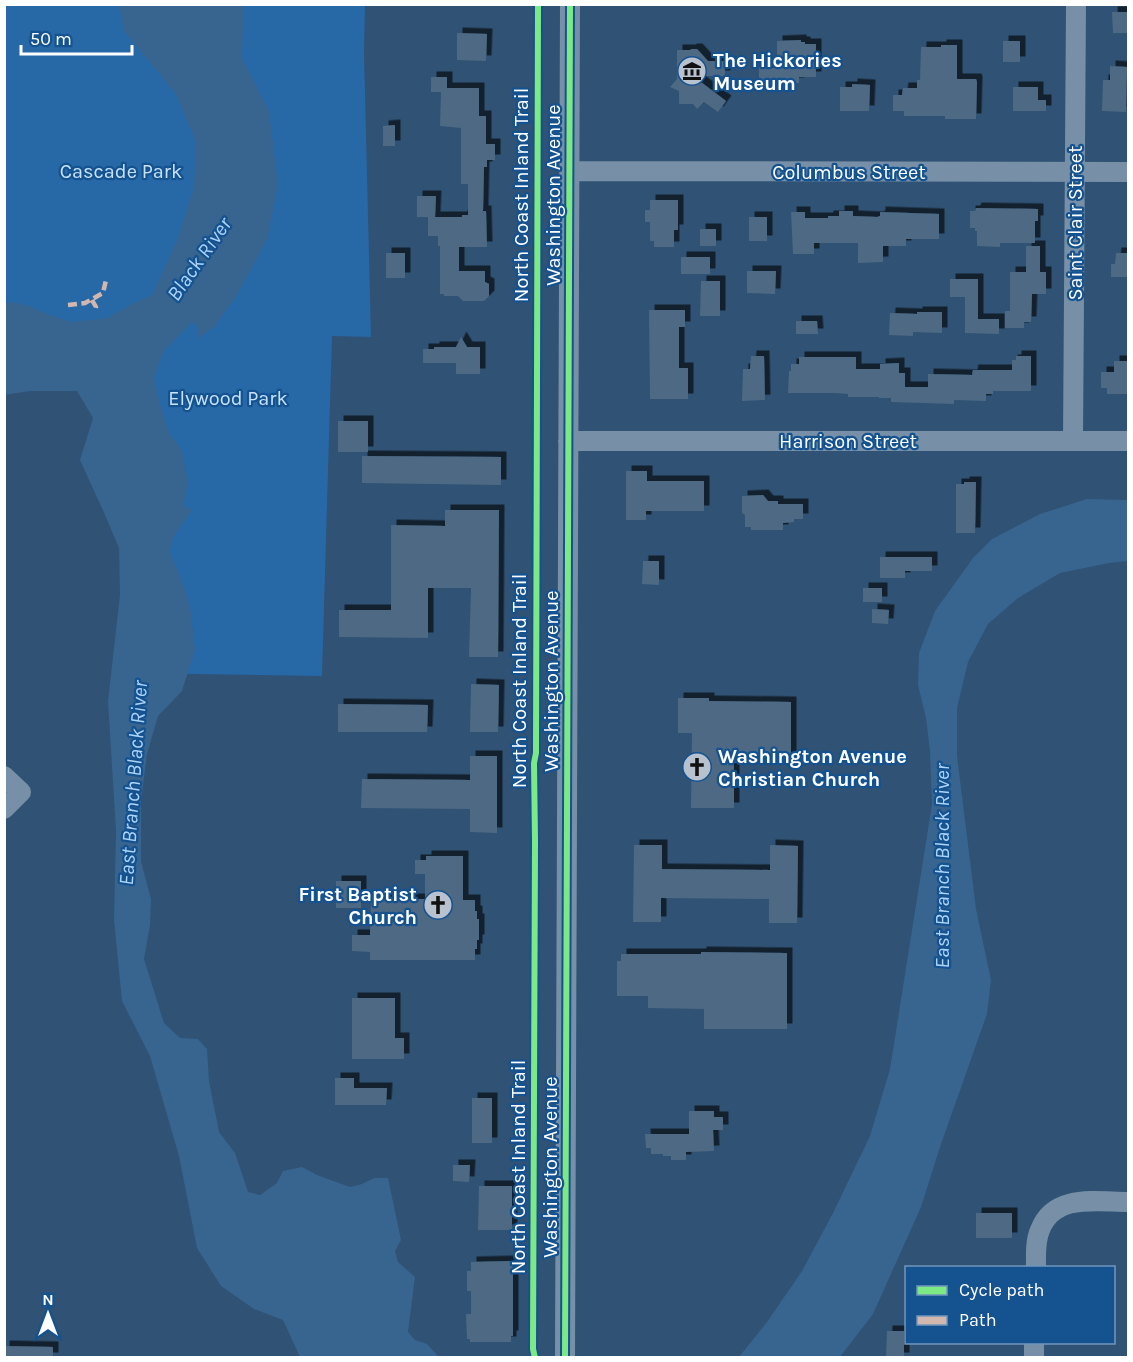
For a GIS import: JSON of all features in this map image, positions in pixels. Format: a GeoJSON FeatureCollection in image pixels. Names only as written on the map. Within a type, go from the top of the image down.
{"type":"FeatureCollection","features":[{"type":"Feature","properties":{"kind":"street","name":"Washington Avenue"},"geometry":{"type":"LineString","coordinates":[[565,1358],[570,4]]}},
{"type":"Feature","properties":{"kind":"street","name":"Saint Clair Street"},"geometry":{"type":"LineString","coordinates":[[1073,441],[1076,4]]}},
{"type":"Feature","properties":{"kind":"street","name":"Columbus Street"},"geometry":{"type":"LineString","coordinates":[[569,171],[1128,172]]}},
{"type":"Feature","properties":{"kind":"street","name":"Harrison Street"},"geometry":{"type":"LineString","coordinates":[[568,441],[1128,441]]}},
{"type":"Feature","properties":{"kind":"street"},"geometry":{"type":"LineString","coordinates":[[4,776],[21,792],[4,809]]}},
{"type":"Feature","properties":{"kind":"street"},"geometry":{"type":"LineString","coordinates":[[1035,1266],[1039,1231],[1046,1217],[1061,1206],[1078,1202],[1128,1203]]}},
{"type":"Feature","properties":{"kind":"green space","name":"Elywood Park"},"geometry":{"type":"Polygon","coordinates":[[[4,5],[365,5],[364,53],[371,337],[332,336],[322,676],[140,673],[116,358],[5,354],[4,5]]]}},
{"type":"Feature","properties":{"kind":"water"},"geometry":{"type":"Polygon","coordinates":[[[119,5],[244,5],[242,58],[269,111],[278,185],[267,240],[235,298],[215,326],[198,338],[197,326],[192,322],[163,352],[154,378],[169,433],[182,451],[188,482],[183,506],[192,510],[175,534],[169,551],[190,606],[195,650],[182,691],[158,716],[147,754],[141,801],[141,861],[151,899],[150,925],[144,959],[164,1023],[180,1038],[198,1039],[207,1049],[209,1081],[219,1132],[235,1153],[248,1192],[260,1195],[277,1183],[283,1171],[302,1167],[350,1187],[374,1178],[388,1178],[401,1240],[395,1251],[398,1262],[415,1277],[408,1332],[415,1340],[427,1344],[439,1357],[300,1357],[283,1320],[254,1309],[221,1286],[197,1248],[179,1156],[150,1056],[122,1001],[114,920],[116,831],[108,701],[120,595],[119,548],[80,460],[93,418],[77,391],[30,391],[4,395],[5,304],[12,302],[29,306],[72,322],[107,318],[152,295],[178,238],[194,187],[196,142],[176,94],[124,31],[119,5]]]}},
{"type":"Feature","properties":{"kind":"water","name":"East Branch Black River"},"geometry":{"type":"Polygon","coordinates":[[[1087,499],[1128,500],[1128,561],[1060,573],[1018,598],[988,624],[968,662],[957,708],[957,756],[976,909],[991,980],[987,1014],[921,1207],[873,1314],[840,1357],[739,1357],[767,1322],[802,1271],[833,1213],[870,1136],[890,1069],[932,804],[930,751],[926,718],[918,685],[919,653],[935,611],[973,558],[992,539],[1040,514],[1087,499]]]}},
{"type":"Feature","properties":{"kind":"building"},"geometry":{"type":"Polygon","coordinates":[[[1112,12],[1128,12],[1128,33],[1113,33],[1112,12]]]}},
{"type":"Feature","properties":{"kind":"building"},"geometry":{"type":"Polygon","coordinates":[[[457,33],[487,34],[486,61],[457,60],[457,33]]]}},
{"type":"Feature","properties":{"kind":"building"},"geometry":{"type":"Polygon","coordinates":[[[801,40],[805,44],[816,44],[816,77],[799,77],[799,83],[759,86],[759,67],[777,68],[777,41],[801,40]]]}},
{"type":"Feature","properties":{"kind":"building"},"geometry":{"type":"Polygon","coordinates":[[[1003,41],[1020,41],[1020,62],[1003,62],[1003,41]]]}},
{"type":"Feature","properties":{"kind":"building"},"geometry":{"type":"Polygon","coordinates":[[[941,45],[957,45],[957,79],[976,79],[976,119],[904,116],[904,111],[893,111],[893,95],[902,95],[903,88],[917,88],[917,80],[920,80],[921,47],[941,47],[941,45]]]}},
{"type":"Feature","properties":{"kind":"building"},"geometry":{"type":"Polygon","coordinates":[[[697,49],[708,61],[725,61],[725,76],[693,76],[726,101],[718,112],[704,102],[697,109],[693,104],[679,104],[679,91],[670,87],[677,79],[677,50],[697,49]]]}},
{"type":"Feature","properties":{"kind":"building"},"geometry":{"type":"Polygon","coordinates":[[[1110,66],[1127,67],[1126,112],[1102,111],[1103,80],[1110,80],[1110,66]]]}},
{"type":"Feature","properties":{"kind":"building"},"geometry":{"type":"Polygon","coordinates":[[[431,77],[447,77],[447,88],[479,88],[479,116],[486,116],[486,144],[495,144],[495,160],[487,160],[487,167],[484,167],[483,211],[486,211],[487,247],[459,247],[459,271],[485,271],[485,282],[489,284],[489,296],[484,301],[463,301],[458,296],[440,294],[440,246],[438,246],[438,236],[428,236],[428,217],[468,215],[468,184],[461,184],[461,128],[440,126],[441,92],[431,92],[431,77]]]}},
{"type":"Feature","properties":{"kind":"building"},"geometry":{"type":"Polygon","coordinates":[[[852,84],[870,85],[869,111],[840,111],[840,87],[852,87],[852,84]]]}},
{"type":"Feature","properties":{"kind":"building"},"geometry":{"type":"Polygon","coordinates":[[[1013,87],[1038,87],[1038,100],[1046,100],[1046,111],[1013,111],[1013,87]]]}},
{"type":"Feature","properties":{"kind":"building"},"geometry":{"type":"Polygon","coordinates":[[[395,125],[395,146],[383,146],[383,126],[395,125]]]}},
{"type":"Feature","properties":{"kind":"building"},"geometry":{"type":"Polygon","coordinates":[[[417,196],[436,196],[435,217],[417,217],[417,196]]]}},
{"type":"Feature","properties":{"kind":"building"},"geometry":{"type":"Polygon","coordinates":[[[650,200],[678,200],[678,230],[674,230],[674,247],[654,247],[654,241],[650,241],[650,222],[645,222],[645,210],[650,210],[650,200]]]}},
{"type":"Feature","properties":{"kind":"building"},"geometry":{"type":"Polygon","coordinates":[[[976,208],[1038,209],[1038,221],[1035,221],[1035,243],[1000,243],[1000,247],[977,246],[977,231],[975,228],[970,228],[970,211],[975,211],[976,208]]]}},
{"type":"Feature","properties":{"kind":"building"},"geometry":{"type":"Polygon","coordinates":[[[839,211],[853,211],[853,216],[877,217],[880,216],[880,212],[939,214],[939,239],[906,239],[906,246],[883,246],[883,262],[858,263],[858,243],[814,243],[814,254],[793,254],[791,212],[805,212],[805,218],[828,218],[828,216],[839,216],[839,211]]]}},
{"type":"Feature","properties":{"kind":"building"},"geometry":{"type":"Polygon","coordinates":[[[749,217],[767,217],[767,241],[749,241],[749,217]]]}},
{"type":"Feature","properties":{"kind":"building"},"geometry":{"type":"Polygon","coordinates":[[[700,229],[716,229],[716,246],[700,246],[700,229]]]}},
{"type":"Feature","properties":{"kind":"building"},"geometry":{"type":"Polygon","coordinates":[[[1026,246],[1040,246],[1040,272],[1046,272],[1046,294],[1032,294],[1031,322],[1024,322],[1024,328],[1005,328],[1005,311],[1010,311],[1010,272],[1026,272],[1026,246]]]}},
{"type":"Feature","properties":{"kind":"building"},"geometry":{"type":"Polygon","coordinates":[[[386,253],[405,253],[405,278],[386,278],[386,253]]]}},
{"type":"Feature","properties":{"kind":"building"},"geometry":{"type":"Polygon","coordinates":[[[1116,253],[1128,253],[1128,277],[1111,277],[1111,264],[1115,264],[1116,253]]]}},
{"type":"Feature","properties":{"kind":"building"},"geometry":{"type":"Polygon","coordinates":[[[681,257],[710,257],[710,274],[681,274],[681,257]]]}},
{"type":"Feature","properties":{"kind":"building"},"geometry":{"type":"Polygon","coordinates":[[[747,271],[776,271],[775,294],[747,293],[747,271]]]}},
{"type":"Feature","properties":{"kind":"building"},"geometry":{"type":"Polygon","coordinates":[[[950,279],[978,279],[978,319],[999,319],[999,334],[965,333],[965,297],[950,297],[950,279]]]}},
{"type":"Feature","properties":{"kind":"building"},"geometry":{"type":"Polygon","coordinates":[[[701,281],[720,281],[720,316],[700,316],[701,281]]]}},
{"type":"Feature","properties":{"kind":"building"},"geometry":{"type":"Polygon","coordinates":[[[649,310],[685,310],[685,327],[679,327],[679,368],[688,368],[688,399],[650,399],[649,310]]]}},
{"type":"Feature","properties":{"kind":"building"},"geometry":{"type":"Polygon","coordinates":[[[917,312],[942,312],[942,333],[913,332],[913,336],[889,335],[890,313],[917,314],[917,312]]]}},
{"type":"Feature","properties":{"kind":"building"},"geometry":{"type":"Polygon","coordinates":[[[796,321],[817,321],[818,334],[796,334],[796,321]]]}},
{"type":"Feature","properties":{"kind":"building"},"geometry":{"type":"Polygon","coordinates":[[[461,337],[467,347],[480,347],[480,374],[456,374],[456,363],[423,363],[423,349],[456,347],[461,337]]]}},
{"type":"Feature","properties":{"kind":"building"},"geometry":{"type":"Polygon","coordinates":[[[751,356],[764,356],[765,400],[742,401],[743,369],[750,369],[751,356]]]}},
{"type":"Feature","properties":{"kind":"building"},"geometry":{"type":"Polygon","coordinates":[[[1016,356],[1031,356],[1031,391],[993,391],[993,394],[986,394],[986,401],[954,400],[954,404],[891,402],[891,398],[848,397],[848,394],[788,393],[791,364],[799,364],[799,357],[856,357],[856,369],[880,369],[880,364],[899,363],[899,373],[905,373],[905,387],[928,387],[928,374],[972,375],[973,370],[1012,370],[1012,360],[1016,360],[1016,356]]]}},
{"type":"Feature","properties":{"kind":"building"},"geometry":{"type":"Polygon","coordinates":[[[1114,361],[1128,361],[1127,394],[1107,394],[1107,388],[1101,388],[1101,372],[1114,372],[1114,361]]]}},
{"type":"Feature","properties":{"kind":"building"},"geometry":{"type":"Polygon","coordinates":[[[338,421],[368,421],[368,452],[338,452],[338,421]]]}},
{"type":"Feature","properties":{"kind":"building"},"geometry":{"type":"Polygon","coordinates":[[[362,456],[501,457],[501,485],[362,483],[362,456]]]}},
{"type":"Feature","properties":{"kind":"building"},"geometry":{"type":"Polygon","coordinates":[[[626,471],[647,471],[647,481],[704,481],[704,511],[646,511],[646,520],[626,520],[626,471]]]}},
{"type":"Feature","properties":{"kind":"building"},"geometry":{"type":"Polygon","coordinates":[[[964,482],[976,482],[975,533],[956,533],[956,484],[964,484],[964,482]]]}},
{"type":"Feature","properties":{"kind":"building"},"geometry":{"type":"Polygon","coordinates":[[[763,495],[768,501],[778,501],[778,504],[803,504],[803,519],[783,523],[783,530],[751,530],[751,527],[745,527],[742,496],[763,495]]]}},
{"type":"Feature","properties":{"kind":"building"},"geometry":{"type":"Polygon","coordinates":[[[445,510],[499,510],[498,657],[469,657],[471,588],[428,588],[428,638],[339,637],[339,610],[391,610],[391,525],[445,526],[445,510]]]}},
{"type":"Feature","properties":{"kind":"building"},"geometry":{"type":"Polygon","coordinates":[[[880,557],[932,557],[932,571],[905,571],[905,578],[880,578],[880,557]]]}},
{"type":"Feature","properties":{"kind":"building"},"geometry":{"type":"Polygon","coordinates":[[[643,561],[659,561],[659,585],[642,584],[643,561]]]}},
{"type":"Feature","properties":{"kind":"building"},"geometry":{"type":"Polygon","coordinates":[[[863,588],[882,588],[882,602],[863,602],[863,588]]]}},
{"type":"Feature","properties":{"kind":"building"},"geometry":{"type":"Polygon","coordinates":[[[872,609],[889,610],[888,624],[872,623],[872,609]]]}},
{"type":"Feature","properties":{"kind":"building"},"geometry":{"type":"Polygon","coordinates":[[[471,684],[499,685],[498,732],[470,732],[471,684]]]}},
{"type":"Feature","properties":{"kind":"building"},"geometry":{"type":"Polygon","coordinates":[[[678,698],[709,698],[709,701],[791,702],[791,763],[734,763],[734,808],[691,808],[692,733],[678,733],[678,698]]]}},
{"type":"Feature","properties":{"kind":"building"},"geometry":{"type":"Polygon","coordinates":[[[338,704],[428,705],[427,732],[338,732],[338,704]]]}},
{"type":"Feature","properties":{"kind":"building"},"geometry":{"type":"Polygon","coordinates":[[[470,756],[497,756],[497,833],[470,832],[470,809],[361,808],[362,779],[470,780],[470,756]]]}},
{"type":"Feature","properties":{"kind":"building"},"geometry":{"type":"Polygon","coordinates":[[[634,845],[662,845],[662,869],[770,870],[770,845],[798,846],[797,923],[769,923],[769,899],[661,898],[661,922],[633,922],[634,845]]]}},
{"type":"Feature","properties":{"kind":"building"},"geometry":{"type":"Polygon","coordinates":[[[426,856],[463,856],[463,900],[475,900],[475,911],[479,919],[479,940],[477,940],[477,949],[475,949],[475,960],[370,960],[370,952],[352,951],[352,935],[370,935],[371,899],[425,899],[425,874],[415,874],[415,860],[426,860],[426,856]]]}},
{"type":"Feature","properties":{"kind":"building"},"geometry":{"type":"Polygon","coordinates":[[[336,881],[361,881],[361,908],[336,908],[336,881]]]}},
{"type":"Feature","properties":{"kind":"building"},"geometry":{"type":"Polygon","coordinates":[[[701,952],[787,953],[787,1029],[704,1029],[704,1009],[648,1008],[648,996],[617,996],[617,961],[621,961],[621,954],[701,954],[701,952]]]}},
{"type":"Feature","properties":{"kind":"building"},"geometry":{"type":"Polygon","coordinates":[[[352,998],[395,998],[395,1038],[404,1038],[404,1059],[352,1059],[352,998]]]}},
{"type":"Feature","properties":{"kind":"building"},"geometry":{"type":"Polygon","coordinates":[[[335,1078],[354,1078],[354,1088],[387,1088],[386,1105],[335,1105],[335,1078]]]}},
{"type":"Feature","properties":{"kind":"building"},"geometry":{"type":"Polygon","coordinates":[[[472,1098],[492,1098],[492,1143],[472,1143],[472,1098]]]}},
{"type":"Feature","properties":{"kind":"building"},"geometry":{"type":"Polygon","coordinates":[[[689,1111],[714,1111],[714,1117],[723,1117],[723,1130],[713,1130],[714,1151],[686,1152],[686,1160],[671,1160],[671,1156],[651,1154],[651,1148],[646,1148],[645,1134],[689,1134],[689,1111]]]}},
{"type":"Feature","properties":{"kind":"building"},"geometry":{"type":"Polygon","coordinates":[[[453,1165],[470,1165],[469,1182],[453,1181],[453,1165]]]}},
{"type":"Feature","properties":{"kind":"building"},"geometry":{"type":"Polygon","coordinates":[[[479,1186],[512,1186],[512,1230],[478,1230],[479,1186]]]}},
{"type":"Feature","properties":{"kind":"building"},"geometry":{"type":"Polygon","coordinates":[[[976,1213],[1012,1213],[1012,1238],[976,1238],[976,1213]]]}},
{"type":"Feature","properties":{"kind":"building"},"geometry":{"type":"Polygon","coordinates":[[[513,1261],[513,1336],[511,1336],[511,1342],[470,1342],[470,1339],[467,1339],[466,1314],[471,1314],[471,1291],[467,1291],[467,1271],[471,1271],[471,1262],[513,1261]]]}},
{"type":"Feature","properties":{"kind":"building"},"geometry":{"type":"Polygon","coordinates":[[[887,1331],[904,1331],[904,1358],[886,1358],[887,1331]]]}},
{"type":"Feature","properties":{"kind":"building"},"geometry":{"type":"Polygon","coordinates":[[[4,1346],[53,1347],[53,1358],[4,1358],[4,1346]]]}},
{"type":"Feature","properties":{"kind":"marked path"},"geometry":{"type":"LineString","coordinates":[[68,305],[85,303],[103,293],[106,280]]}},
{"type":"Feature","properties":{"kind":"marked path"},"geometry":{"type":"LineString","coordinates":[[92,300],[96,307],[95,311]]}},
{"type":"Feature","properties":{"kind":"cycle path","name":"North Coast Inland Trail"},"geometry":{"type":"LineString","coordinates":[[535,1358],[533,1349],[534,763],[536,753],[538,4]]}},
{"type":"Feature","properties":{"kind":"cycle path"},"geometry":{"type":"LineString","coordinates":[[565,1358],[570,4]]}},
{"type":"Feature","properties":{"kind":"place","name":"The Hickories Museum"},"geometry":{"type":"Point","coordinates":[692,71]}},
{"type":"Feature","properties":{"kind":"place","name":"Washington Avenue Christian Church"},"geometry":{"type":"Point","coordinates":[697,767]}},
{"type":"Feature","properties":{"kind":"place","name":"First Baptist Church"},"geometry":{"type":"Point","coordinates":[438,905]}},
{"type":"Feature","properties":{"kind":"park label","name":"Cascade Park"},"geometry":{"type":"Point","coordinates":[121,171]}},
{"type":"Feature","properties":{"kind":"water label","name":"Black River"},"geometry":{"type":"Point","coordinates":[199,259]}}]}
